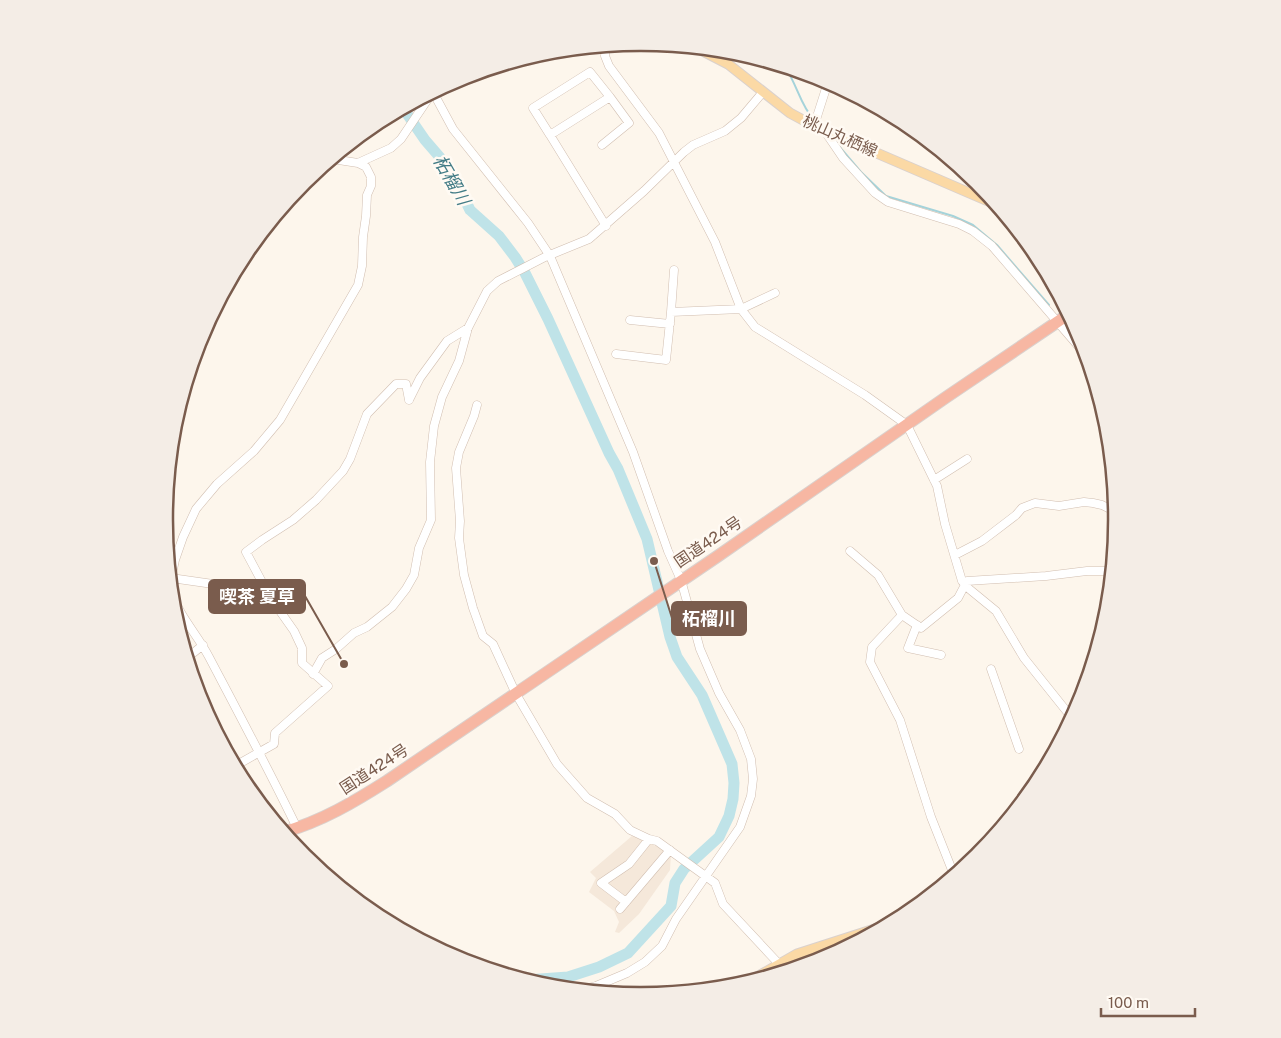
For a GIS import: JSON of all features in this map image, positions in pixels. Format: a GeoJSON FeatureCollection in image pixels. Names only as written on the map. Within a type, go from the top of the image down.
{"type":"FeatureCollection","features":[{"type":"Feature","properties":{"kind":"highway","name":"国道424号"},"geometry":{"type":"LineString","coordinates":[[291,830],[321,819],[347,806],[387,781],[1063,318]]}},
{"type":"Feature","properties":{"kind":"main road","name":"桃山丸栖線"},"geometry":{"type":"LineString","coordinates":[[717,58],[790,112],[814,126],[979,197]]}},
{"type":"Feature","properties":{"kind":"main road"},"geometry":{"type":"LineString","coordinates":[[784,964],[797,954],[854,935]]}},
{"type":"Feature","properties":{"kind":"street"},"geometry":{"type":"LineString","coordinates":[[605,52],[609,66],[659,134],[674,162],[715,242],[741,309],[756,327],[865,395],[907,425],[934,480],[962,581],[996,611],[1024,658],[1067,711]]}},
{"type":"Feature","properties":{"kind":"street"},"geometry":{"type":"LineString","coordinates":[[602,145],[629,123],[590,72],[532,108],[606,226]]}},
{"type":"Feature","properties":{"kind":"street"},"geometry":{"type":"LineString","coordinates":[[814,126],[826,89]]}},
{"type":"Feature","properties":{"kind":"street"},"geometry":{"type":"LineString","coordinates":[[312,674],[322,658],[392,607],[414,575],[419,548],[431,520],[430,462],[434,426],[442,397],[459,361],[468,328],[487,291],[498,281],[548,256],[589,239],[606,226],[693,145],[725,131],[741,118],[764,92]]}},
{"type":"Feature","properties":{"kind":"street"},"geometry":{"type":"LineString","coordinates":[[550,135],[610,97]]}},
{"type":"Feature","properties":{"kind":"street"},"geometry":{"type":"LineString","coordinates":[[434,99],[453,129],[528,223],[548,256],[633,452],[679,581],[700,649],[719,694],[740,730],[749,751],[753,779],[751,796],[740,827],[676,919],[662,946],[645,962],[627,973],[599,985]]}},
{"type":"Feature","properties":{"kind":"street"},"geometry":{"type":"LineString","coordinates":[[358,163],[391,148],[401,139],[424,105]]}},
{"type":"Feature","properties":{"kind":"street"},"geometry":{"type":"LineString","coordinates":[[824,130],[843,158],[875,193],[888,202],[941,217],[974,230],[992,246],[1073,340]]}},
{"type":"Feature","properties":{"kind":"street"},"geometry":{"type":"LineString","coordinates":[[175,560],[196,509],[217,484],[254,451],[280,420],[358,285],[362,266],[362,237],[371,176],[366,167],[358,163],[340,160]]}},
{"type":"Feature","properties":{"kind":"street"},"geometry":{"type":"LineString","coordinates":[[616,354],[666,360],[672,312],[674,270]]}},
{"type":"Feature","properties":{"kind":"street"},"geometry":{"type":"LineString","coordinates":[[672,312],[741,309],[775,293]]}},
{"type":"Feature","properties":{"kind":"street"},"geometry":{"type":"LineString","coordinates":[[630,320],[670,324]]}},
{"type":"Feature","properties":{"kind":"street"},"geometry":{"type":"LineString","coordinates":[[241,762],[274,744],[275,732],[328,686],[312,674],[302,663],[302,648],[294,631],[270,597],[246,552],[293,520],[316,500],[343,471],[350,459],[367,414],[396,384],[406,384],[409,400],[420,378],[447,341],[468,328]]}},
{"type":"Feature","properties":{"kind":"street"},"geometry":{"type":"LineString","coordinates":[[477,405],[459,452],[456,468],[460,520],[459,538],[464,574],[483,636],[493,644],[516,694],[557,764],[564,772],[588,798],[615,814],[630,830],[657,841],[715,883],[723,904],[776,967]]}},
{"type":"Feature","properties":{"kind":"street"},"geometry":{"type":"LineString","coordinates":[[934,480],[967,459]]}},
{"type":"Feature","properties":{"kind":"street"},"geometry":{"type":"LineString","coordinates":[[955,555],[982,541],[1022,508],[1034,503],[1059,506],[1084,502],[1108,508]]}},
{"type":"Feature","properties":{"kind":"street"},"geometry":{"type":"LineString","coordinates":[[850,551],[878,575],[902,615],[921,628],[958,598],[968,581],[1105,571]]}},
{"type":"Feature","properties":{"kind":"street"},"geometry":{"type":"LineString","coordinates":[[177,578],[234,587],[245,600],[264,586]]}},
{"type":"Feature","properties":{"kind":"street"},"geometry":{"type":"LineString","coordinates":[[902,615],[872,647],[870,662],[900,720],[931,817],[951,869]]}},
{"type":"Feature","properties":{"kind":"street"},"geometry":{"type":"LineString","coordinates":[[184,619],[203,645],[297,828]]}},
{"type":"Feature","properties":{"kind":"street"},"geometry":{"type":"LineString","coordinates":[[916,625],[908,648],[941,654]]}},
{"type":"Feature","properties":{"kind":"street"},"geometry":{"type":"LineString","coordinates":[[193,653],[203,645]]}},
{"type":"Feature","properties":{"kind":"street"},"geometry":{"type":"LineString","coordinates":[[991,669],[1019,749]]}},
{"type":"Feature","properties":{"kind":"street"},"geometry":{"type":"LineString","coordinates":[[626,902],[601,883],[629,864],[649,839]]}},
{"type":"Feature","properties":{"kind":"street"},"geometry":{"type":"LineString","coordinates":[[620,909],[671,851]]}},
{"type":"Feature","properties":{"kind":"shaded area"},"geometry":{"type":"Polygon","coordinates":[[[632,836],[645,840],[671,854],[670,870],[639,914],[619,933],[615,932],[619,922],[614,911],[589,892],[596,878],[590,872],[632,836]]]}},
{"type":"Feature","properties":{"kind":"waterway"},"geometry":{"type":"LineString","coordinates":[[790,76],[805,108],[814,120]]}},
{"type":"Feature","properties":{"kind":"waterway","name":"柘榴川"},"geometry":{"type":"LineString","coordinates":[[407,114],[425,140],[450,169],[470,210],[499,236],[515,257],[548,319],[618,469],[647,539],[670,637],[677,657],[702,695],[732,764],[734,783],[729,816],[719,837],[684,869],[675,883],[671,906],[628,953],[599,967],[568,977],[551,978]]}},
{"type":"Feature","properties":{"kind":"waterway"},"geometry":{"type":"LineString","coordinates":[[838,145],[861,172],[886,196],[953,216],[973,225],[997,245],[1049,305]]}},
{"type":"Feature","properties":{"kind":"place","name":"柘榴川"},"geometry":{"type":"Point","coordinates":[654,561]}},
{"type":"Feature","properties":{"kind":"place","name":"喫茶 夏草"},"geometry":{"type":"Point","coordinates":[344,664]}}]}
